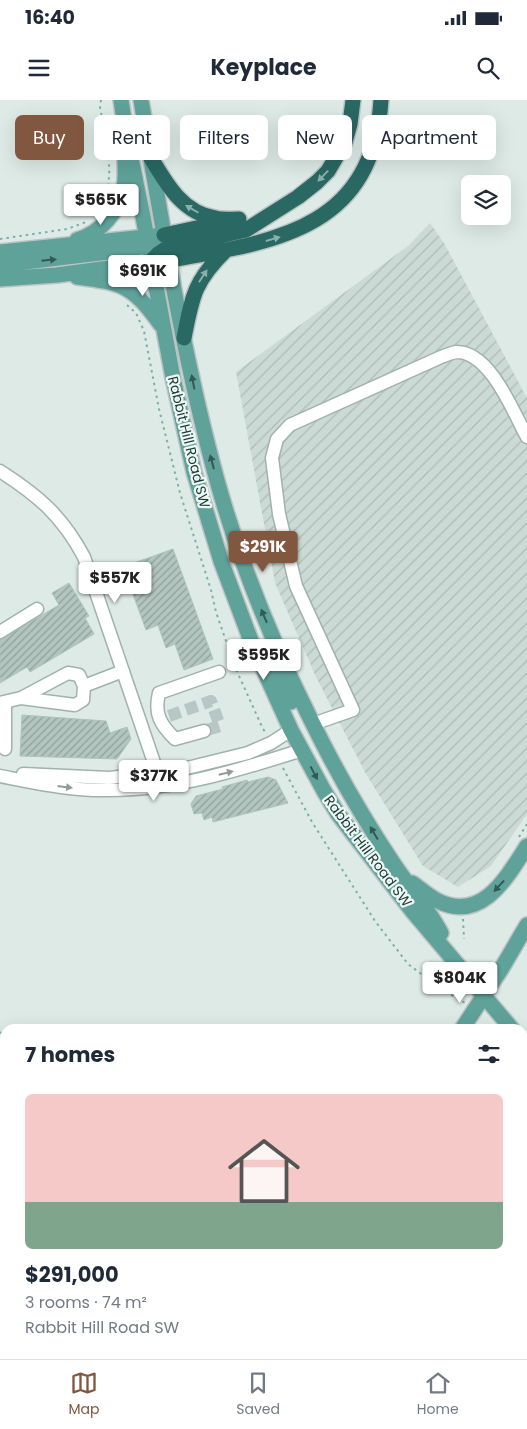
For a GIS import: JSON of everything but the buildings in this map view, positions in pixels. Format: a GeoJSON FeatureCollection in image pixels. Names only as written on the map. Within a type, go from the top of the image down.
{"type":"FeatureCollection","features":[{"type":"Feature","properties":{"kind":"highway"},"geometry":{"type":"LineString","coordinates":[[167,248],[246,230],[298,197],[328,171],[345,142],[350,124],[353,100]]}},
{"type":"Feature","properties":{"kind":"highway"},"geometry":{"type":"LineString","coordinates":[[167,248],[226,250],[280,237],[313,223],[330,210],[357,181],[372,153],[381,100]]}},
{"type":"Feature","properties":{"kind":"highway"},"geometry":{"type":"LineString","coordinates":[[152,160],[174,194],[192,210],[214,218],[238,219]]}},
{"type":"Feature","properties":{"kind":"highway"},"geometry":{"type":"LineString","coordinates":[[167,248],[238,219],[274,211]]}},
{"type":"Feature","properties":{"kind":"highway"},"geometry":{"type":"LineString","coordinates":[[184,338],[192,298],[200,280],[226,250]]}},
{"type":"Feature","properties":{"kind":"main road"},"geometry":{"type":"LineString","coordinates":[[121,100],[123,115]]}},
{"type":"Feature","properties":{"kind":"main road","name":"Rabbit Hill Road SW"},"geometry":{"type":"LineString","coordinates":[[141,100],[144,115]]}},
{"type":"Feature","properties":{"kind":"main road"},"geometry":{"type":"LineString","coordinates":[[0,252],[58,244],[83,238],[96,231],[111,216],[119,203],[124,185],[125,160]]}},
{"type":"Feature","properties":{"kind":"main road","name":"Rabbit Hill Road SW"},"geometry":{"type":"LineString","coordinates":[[131,160],[194,472],[221,561],[253,646],[291,730],[338,814],[413,912],[508,1024]]}},
{"type":"Feature","properties":{"kind":"main road","name":"Rabbit Hill Road SW"},"geometry":{"type":"LineString","coordinates":[[151,160],[184,338],[207,442],[232,529],[253,590],[274,641],[313,724],[353,798],[400,874],[437,925],[460,968]]}},
{"type":"Feature","properties":{"kind":"main road"},"geometry":{"type":"LineString","coordinates":[[58,244],[147,241],[167,248]]}},
{"type":"Feature","properties":{"kind":"main road"},"geometry":{"type":"LineString","coordinates":[[0,264],[118,251],[147,241]]}},
{"type":"Feature","properties":{"kind":"main road"},"geometry":{"type":"LineString","coordinates":[[0,279],[57,275],[151,261],[167,248]]}},
{"type":"Feature","properties":{"kind":"main road"},"geometry":{"type":"LineString","coordinates":[[57,275],[109,282],[129,289],[150,310],[164,328]]}},
{"type":"Feature","properties":{"kind":"main road"},"geometry":{"type":"LineString","coordinates":[[238,608],[256,630],[299,718],[313,724]]}},
{"type":"Feature","properties":{"kind":"main road"},"geometry":{"type":"LineString","coordinates":[[400,874],[439,901],[462,906],[484,899],[496,890],[507,877],[521,844]]}},
{"type":"Feature","properties":{"kind":"main road"},"geometry":{"type":"LineString","coordinates":[[465,1024],[527,925]]}},
{"type":"Feature","properties":{"kind":"street"},"geometry":{"type":"LineString","coordinates":[[313,724],[353,710],[296,586],[279,514],[272,458],[277,439],[290,425],[441,357],[457,352],[471,356],[489,369],[527,437]]}},
{"type":"Feature","properties":{"kind":"street"},"geometry":{"type":"LineString","coordinates":[[0,471],[33,493],[52,510],[75,540],[91,576],[162,786]]}},
{"type":"Feature","properties":{"kind":"street"},"geometry":{"type":"LineString","coordinates":[[0,632],[37,609]]}},
{"type":"Feature","properties":{"kind":"street"},"geometry":{"type":"LineString","coordinates":[[84,686],[123,671]]}},
{"type":"Feature","properties":{"kind":"street"},"geometry":{"type":"LineString","coordinates":[[204,731],[175,739],[156,705],[159,693],[218,672]]}},
{"type":"Feature","properties":{"kind":"street"},"geometry":{"type":"LineString","coordinates":[[5,749],[3,702],[21,698],[68,673],[79,675],[84,686],[84,700],[75,705],[21,698]]}},
{"type":"Feature","properties":{"kind":"street"},"geometry":{"type":"LineString","coordinates":[[144,732],[164,720]]}},
{"type":"Feature","properties":{"kind":"street"},"geometry":{"type":"LineString","coordinates":[[0,775],[109,778],[157,774],[248,753],[270,743],[291,730]]}},
{"type":"Feature","properties":{"kind":"street"},"geometry":{"type":"LineString","coordinates":[[0,775],[64,788],[145,789],[231,772],[302,750]]}},
{"type":"Feature","properties":{"kind":"path"},"geometry":{"type":"LineString","coordinates":[[101,100],[100,107],[110,160],[108,191],[102,210]]}},
{"type":"Feature","properties":{"kind":"path"},"geometry":{"type":"LineString","coordinates":[[0,238],[67,229],[90,220]]}},
{"type":"Feature","properties":{"kind":"path"},"geometry":{"type":"LineString","coordinates":[[122,300],[136,314],[144,331],[159,409],[180,493],[211,590],[216,612],[235,667],[270,743]]}},
{"type":"Feature","properties":{"kind":"path"},"geometry":{"type":"LineString","coordinates":[[278,758],[312,822],[375,921],[408,964],[465,1003]]}},
{"type":"Feature","properties":{"kind":"path"},"geometry":{"type":"LineString","coordinates":[[521,844],[527,824]]}},
{"type":"Feature","properties":{"kind":"path"},"geometry":{"type":"LineString","coordinates":[[463,910],[464,939]]}},
{"type":"Feature","properties":{"kind":"shaded area"},"geometry":{"type":"Polygon","coordinates":[[[430,223],[444,243],[527,398],[527,814],[491,866],[458,887],[423,866],[366,774],[316,677],[275,583],[236,372],[408,246],[430,223]]]}},
{"type":"Feature","properties":{"kind":"tunnel"},"geometry":{"type":"LineString","coordinates":[[169,716],[211,701],[220,726],[204,731]]}}]}
